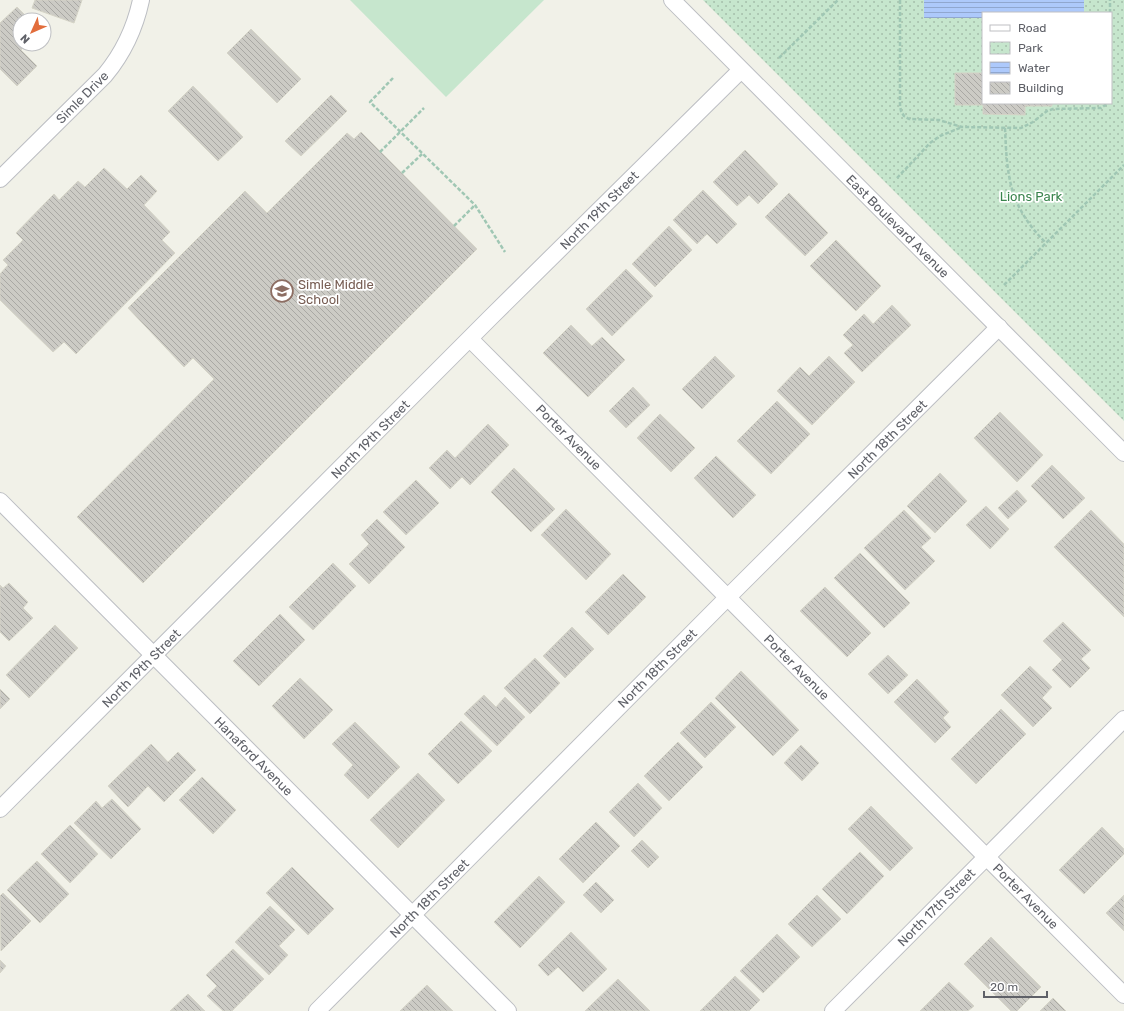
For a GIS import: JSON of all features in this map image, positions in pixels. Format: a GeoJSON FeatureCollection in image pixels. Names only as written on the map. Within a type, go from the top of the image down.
{"type":"FeatureCollection","features":[{"type":"Feature","properties":{"kind":"street","name":"Simle Drive"},"geometry":{"type":"LineString","coordinates":[[0,179],[105,75],[126,45],[133,29],[141,0]]}},
{"type":"Feature","properties":{"kind":"street","name":"East Boulevard Avenue"},"geometry":{"type":"LineString","coordinates":[[672,0],[1124,453]]}},
{"type":"Feature","properties":{"kind":"street","name":"North 19th Street"},"geometry":{"type":"LineString","coordinates":[[0,809],[741,70]]}},
{"type":"Feature","properties":{"kind":"street","name":"North 18th Street"},"geometry":{"type":"LineString","coordinates":[[317,1011],[728,597],[999,327]]}},
{"type":"Feature","properties":{"kind":"street","name":"Porter Avenue"},"geometry":{"type":"LineString","coordinates":[[470,339],[1124,995]]}},
{"type":"Feature","properties":{"kind":"street","name":"Hanaford Avenue"},"geometry":{"type":"LineString","coordinates":[[0,502],[508,1011]]}},
{"type":"Feature","properties":{"kind":"street","name":"North 17th Street"},"geometry":{"type":"LineString","coordinates":[[833,1011],[1124,719]]}},
{"type":"Feature","properties":{"kind":"path"},"geometry":{"type":"LineString","coordinates":[[779,58],[838,0]]}},
{"type":"Feature","properties":{"kind":"path"},"geometry":{"type":"LineString","coordinates":[[900,0],[901,111],[904,116],[909,119],[939,120],[962,127],[1020,128],[1027,126],[1047,111],[1053,109],[1101,108],[1107,104]]}},
{"type":"Feature","properties":{"kind":"path"},"geometry":{"type":"LineString","coordinates":[[1110,0],[1110,12]]}},
{"type":"Feature","properties":{"kind":"path"},"geometry":{"type":"LineString","coordinates":[[392,78],[370,102],[475,205],[505,252]]}},
{"type":"Feature","properties":{"kind":"path"},"geometry":{"type":"LineString","coordinates":[[380,152],[424,108]]}},
{"type":"Feature","properties":{"kind":"path"},"geometry":{"type":"LineString","coordinates":[[897,178],[930,143],[940,136],[962,127]]}},
{"type":"Feature","properties":{"kind":"path"},"geometry":{"type":"LineString","coordinates":[[1005,128],[1008,168],[1013,194],[1018,206],[1029,224],[1046,243]]}},
{"type":"Feature","properties":{"kind":"path"},"geometry":{"type":"LineString","coordinates":[[402,173],[422,154]]}},
{"type":"Feature","properties":{"kind":"path"},"geometry":{"type":"LineString","coordinates":[[1004,285],[1124,165]]}},
{"type":"Feature","properties":{"kind":"path"},"geometry":{"type":"LineString","coordinates":[[454,226],[475,205]]}},
{"type":"Feature","properties":{"kind":"green space"},"geometry":{"type":"Polygon","coordinates":[[[350,0],[544,0],[446,97],[350,0]]]}},
{"type":"Feature","properties":{"kind":"green space","name":"Lions Park"},"geometry":{"type":"Polygon","coordinates":[[[703,0],[1124,0],[1124,421],[703,0]]]}},
{"type":"Feature","properties":{"kind":"water"},"geometry":{"type":"Polygon","coordinates":[[[924,0],[1084,0],[1084,12],[982,12],[982,18],[924,18],[924,0]]]}},
{"type":"Feature","properties":{"kind":"building"},"geometry":{"type":"Polygon","coordinates":[[[35,0],[82,0],[74,23],[52,15],[52,12],[43,12],[32,8],[35,0]]]}},
{"type":"Feature","properties":{"kind":"building"},"geometry":{"type":"Polygon","coordinates":[[[17,7],[22,12],[12,12],[12,52],[23,52],[37,66],[17,86],[0,69],[0,23],[17,7]]]}},
{"type":"Feature","properties":{"kind":"building"},"geometry":{"type":"Polygon","coordinates":[[[251,29],[301,79],[277,103],[227,53],[251,29]]]}},
{"type":"Feature","properties":{"kind":"building"},"geometry":{"type":"Polygon","coordinates":[[[955,73],[982,73],[982,104],[1052,104],[1052,106],[1025,106],[1025,115],[983,114],[983,105],[955,105],[955,73]]]}},
{"type":"Feature","properties":{"kind":"building"},"geometry":{"type":"Polygon","coordinates":[[[193,86],[243,137],[218,161],[168,111],[193,86]]]}},
{"type":"Feature","properties":{"kind":"building"},"geometry":{"type":"Polygon","coordinates":[[[331,95],[347,111],[301,156],[285,141],[331,95]]]}},
{"type":"Feature","properties":{"kind":"building"},"geometry":{"type":"Polygon","coordinates":[[[361,132],[477,249],[143,583],[77,517],[214,379],[193,358],[184,367],[128,308],[245,191],[267,213],[347,133],[354,139],[361,132]]]}},
{"type":"Feature","properties":{"kind":"building"},"geometry":{"type":"Polygon","coordinates":[[[745,150],[778,184],[758,204],[749,195],[737,206],[713,182],[745,150]]]}},
{"type":"Feature","properties":{"kind":"building"},"geometry":{"type":"Polygon","coordinates":[[[104,168],[127,189],[141,175],[157,191],[144,205],[170,232],[162,240],[175,253],[76,354],[64,342],[53,352],[0,300],[0,274],[8,265],[3,260],[23,240],[16,233],[54,194],[59,200],[78,181],[85,187],[104,168]]]}},
{"type":"Feature","properties":{"kind":"building"},"geometry":{"type":"Polygon","coordinates":[[[703,190],[737,224],[717,244],[707,234],[697,244],[673,220],[703,190]]]}},
{"type":"Feature","properties":{"kind":"building"},"geometry":{"type":"Polygon","coordinates":[[[789,193],[828,233],[805,256],[765,217],[789,193]]]}},
{"type":"Feature","properties":{"kind":"building"},"geometry":{"type":"Polygon","coordinates":[[[669,226],[692,250],[655,287],[632,264],[669,226]]]}},
{"type":"Feature","properties":{"kind":"building"},"geometry":{"type":"Polygon","coordinates":[[[836,240],[881,286],[856,311],[810,266],[836,240]]]}},
{"type":"Feature","properties":{"kind":"building"},"geometry":{"type":"Polygon","coordinates":[[[626,269],[653,296],[612,336],[586,309],[626,269]]]}},
{"type":"Feature","properties":{"kind":"building"},"geometry":{"type":"Polygon","coordinates":[[[892,305],[911,325],[862,372],[844,353],[853,345],[843,335],[864,314],[873,324],[892,305]]]}},
{"type":"Feature","properties":{"kind":"building"},"geometry":{"type":"Polygon","coordinates":[[[571,325],[592,346],[602,337],[625,360],[588,397],[543,353],[571,325]]]}},
{"type":"Feature","properties":{"kind":"building"},"geometry":{"type":"Polygon","coordinates":[[[715,356],[735,376],[702,409],[682,389],[715,356]]]}},
{"type":"Feature","properties":{"kind":"building"},"geometry":{"type":"Polygon","coordinates":[[[829,356],[855,382],[812,425],[777,391],[800,367],[809,376],[829,356]]]}},
{"type":"Feature","properties":{"kind":"building"},"geometry":{"type":"Polygon","coordinates":[[[633,387],[650,405],[626,428],[609,411],[633,387]]]}},
{"type":"Feature","properties":{"kind":"building"},"geometry":{"type":"Polygon","coordinates":[[[777,401],[810,434],[771,474],[737,441],[777,401]]]}},
{"type":"Feature","properties":{"kind":"building"},"geometry":{"type":"Polygon","coordinates":[[[1000,412],[1043,455],[1017,482],[974,438],[1000,412]]]}},
{"type":"Feature","properties":{"kind":"building"},"geometry":{"type":"Polygon","coordinates":[[[660,414],[695,448],[671,472],[637,438],[660,414]]]}},
{"type":"Feature","properties":{"kind":"building"},"geometry":{"type":"Polygon","coordinates":[[[488,424],[509,445],[470,485],[462,477],[450,489],[429,468],[447,450],[455,458],[488,424]]]}},
{"type":"Feature","properties":{"kind":"building"},"geometry":{"type":"Polygon","coordinates":[[[716,456],[756,495],[733,518],[694,478],[716,456]]]}},
{"type":"Feature","properties":{"kind":"building"},"geometry":{"type":"Polygon","coordinates":[[[1052,465],[1085,498],[1063,519],[1031,486],[1052,465]]]}},
{"type":"Feature","properties":{"kind":"building"},"geometry":{"type":"Polygon","coordinates":[[[514,468],[555,509],[531,532],[491,492],[514,468]]]}},
{"type":"Feature","properties":{"kind":"building"},"geometry":{"type":"Polygon","coordinates":[[[940,473],[967,501],[935,533],[907,506],[940,473]]]}},
{"type":"Feature","properties":{"kind":"building"},"geometry":{"type":"Polygon","coordinates":[[[416,480],[439,503],[406,535],[383,512],[416,480]]]}},
{"type":"Feature","properties":{"kind":"building"},"geometry":{"type":"Polygon","coordinates":[[[1017,490],[1027,501],[1008,519],[998,508],[1017,490]]]}},
{"type":"Feature","properties":{"kind":"building"},"geometry":{"type":"Polygon","coordinates":[[[986,506],[1009,529],[990,549],[966,525],[986,506]]]}},
{"type":"Feature","properties":{"kind":"building"},"geometry":{"type":"Polygon","coordinates":[[[566,509],[611,554],[586,580],[541,535],[566,509]]]}},
{"type":"Feature","properties":{"kind":"building"},"geometry":{"type":"Polygon","coordinates":[[[904,510],[931,538],[921,547],[935,561],[905,590],[864,548],[904,510]]]}},
{"type":"Feature","properties":{"kind":"building"},"geometry":{"type":"Polygon","coordinates":[[[1091,510],[1124,544],[1124,617],[1054,547],[1091,510]]]}},
{"type":"Feature","properties":{"kind":"building"},"geometry":{"type":"Polygon","coordinates":[[[377,519],[405,547],[369,584],[349,564],[369,544],[361,535],[377,519]]]}},
{"type":"Feature","properties":{"kind":"building"},"geometry":{"type":"Polygon","coordinates":[[[860,553],[910,603],[884,628],[834,578],[860,553]]]}},
{"type":"Feature","properties":{"kind":"building"},"geometry":{"type":"Polygon","coordinates":[[[333,563],[356,586],[313,630],[289,607],[333,563]]]}},
{"type":"Feature","properties":{"kind":"building"},"geometry":{"type":"Polygon","coordinates":[[[623,574],[646,597],[608,635],[585,612],[623,574]]]}},
{"type":"Feature","properties":{"kind":"building"},"geometry":{"type":"Polygon","coordinates":[[[9,583],[28,602],[23,608],[33,618],[9,641],[0,632],[0,585],[3,588],[9,583]]]}},
{"type":"Feature","properties":{"kind":"building"},"geometry":{"type":"Polygon","coordinates":[[[825,587],[871,633],[847,657],[800,611],[825,587]]]}},
{"type":"Feature","properties":{"kind":"building"},"geometry":{"type":"Polygon","coordinates":[[[280,614],[305,640],[259,686],[233,661],[280,614]]]}},
{"type":"Feature","properties":{"kind":"building"},"geometry":{"type":"Polygon","coordinates":[[[1063,622],[1091,650],[1081,659],[1090,668],[1070,688],[1052,670],[1062,660],[1043,641],[1063,622]]]}},
{"type":"Feature","properties":{"kind":"building"},"geometry":{"type":"Polygon","coordinates":[[[55,625],[78,648],[29,698],[6,675],[55,625]]]}},
{"type":"Feature","properties":{"kind":"building"},"geometry":{"type":"Polygon","coordinates":[[[572,627],[594,649],[565,678],[543,656],[572,627]]]}},
{"type":"Feature","properties":{"kind":"building"},"geometry":{"type":"Polygon","coordinates":[[[888,655],[908,675],[888,694],[868,674],[888,655]]]}},
{"type":"Feature","properties":{"kind":"building"},"geometry":{"type":"Polygon","coordinates":[[[535,658],[560,683],[530,714],[504,688],[535,658]]]}},
{"type":"Feature","properties":{"kind":"building"},"geometry":{"type":"Polygon","coordinates":[[[1030,666],[1052,687],[1042,698],[1052,708],[1033,727],[1001,695],[1030,666]]]}},
{"type":"Feature","properties":{"kind":"building"},"geometry":{"type":"Polygon","coordinates":[[[741,671],[799,730],[773,756],[715,698],[741,671]]]}},
{"type":"Feature","properties":{"kind":"building"},"geometry":{"type":"Polygon","coordinates":[[[300,678],[333,710],[304,739],[272,706],[300,678]]]}},
{"type":"Feature","properties":{"kind":"building"},"geometry":{"type":"Polygon","coordinates":[[[917,679],[949,712],[943,718],[951,727],[935,743],[894,702],[917,679]]]}},
{"type":"Feature","properties":{"kind":"building"},"geometry":{"type":"Polygon","coordinates":[[[0,689],[10,699],[0,709],[0,689]]]}},
{"type":"Feature","properties":{"kind":"building"},"geometry":{"type":"Polygon","coordinates":[[[484,695],[496,707],[505,697],[525,717],[497,746],[464,714],[484,695]]]}},
{"type":"Feature","properties":{"kind":"building"},"geometry":{"type":"Polygon","coordinates":[[[711,702],[736,727],[705,758],[680,733],[711,702]]]}},
{"type":"Feature","properties":{"kind":"building"},"geometry":{"type":"Polygon","coordinates":[[[1001,709],[1026,734],[976,784],[951,759],[1001,709]]]}},
{"type":"Feature","properties":{"kind":"building"},"geometry":{"type":"Polygon","coordinates":[[[461,721],[492,751],[458,784],[428,754],[461,721]]]}},
{"type":"Feature","properties":{"kind":"building"},"geometry":{"type":"Polygon","coordinates":[[[355,722],[400,767],[368,799],[344,775],[353,765],[332,744],[355,722]]]}},
{"type":"Feature","properties":{"kind":"building"},"geometry":{"type":"Polygon","coordinates":[[[678,742],[703,767],[669,801],[644,776],[678,742]]]}},
{"type":"Feature","properties":{"kind":"building"},"geometry":{"type":"Polygon","coordinates":[[[151,744],[168,762],[178,752],[196,770],[164,802],[148,786],[128,807],[108,786],[151,744]]]}},
{"type":"Feature","properties":{"kind":"building"},"geometry":{"type":"Polygon","coordinates":[[[801,745],[819,763],[802,781],[784,763],[801,745]]]}},
{"type":"Feature","properties":{"kind":"building"},"geometry":{"type":"Polygon","coordinates":[[[418,773],[445,800],[398,848],[370,820],[418,773]]]}},
{"type":"Feature","properties":{"kind":"building"},"geometry":{"type":"Polygon","coordinates":[[[202,777],[236,810],[213,834],[179,800],[202,777]]]}},
{"type":"Feature","properties":{"kind":"building"},"geometry":{"type":"Polygon","coordinates":[[[638,783],[662,808],[634,837],[609,812],[638,783]]]}},
{"type":"Feature","properties":{"kind":"building"},"geometry":{"type":"Polygon","coordinates":[[[112,799],[141,829],[111,859],[74,823],[96,801],[102,808],[112,799]]]}},
{"type":"Feature","properties":{"kind":"building"},"geometry":{"type":"Polygon","coordinates":[[[871,806],[913,848],[890,871],[848,829],[871,806]]]}},
{"type":"Feature","properties":{"kind":"building"},"geometry":{"type":"Polygon","coordinates":[[[596,822],[620,846],[583,883],[559,859],[596,822]]]}},
{"type":"Feature","properties":{"kind":"building"},"geometry":{"type":"Polygon","coordinates":[[[70,825],[98,854],[70,883],[41,854],[70,825]]]}},
{"type":"Feature","properties":{"kind":"building"},"geometry":{"type":"Polygon","coordinates":[[[1102,827],[1124,849],[1124,854],[1084,894],[1059,870],[1102,827]]]}},
{"type":"Feature","properties":{"kind":"building"},"geometry":{"type":"Polygon","coordinates":[[[642,840],[659,857],[648,868],[631,851],[642,840]]]}},
{"type":"Feature","properties":{"kind":"building"},"geometry":{"type":"Polygon","coordinates":[[[860,852],[884,876],[847,914],[822,889],[860,852]]]}},
{"type":"Feature","properties":{"kind":"building"},"geometry":{"type":"Polygon","coordinates":[[[37,861],[69,894],[40,923],[7,890],[37,861]]]}},
{"type":"Feature","properties":{"kind":"building"},"geometry":{"type":"Polygon","coordinates":[[[292,867],[334,909],[308,935],[266,893],[292,867]]]}},
{"type":"Feature","properties":{"kind":"building"},"geometry":{"type":"Polygon","coordinates":[[[539,876],[565,902],[520,948],[494,922],[539,876]]]}},
{"type":"Feature","properties":{"kind":"building"},"geometry":{"type":"Polygon","coordinates":[[[596,882],[614,900],[601,913],[583,895],[596,882]]]}},
{"type":"Feature","properties":{"kind":"building"},"geometry":{"type":"Polygon","coordinates":[[[3,893],[31,921],[1,951],[0,896],[3,893]]]}},
{"type":"Feature","properties":{"kind":"building"},"geometry":{"type":"Polygon","coordinates":[[[817,895],[841,919],[812,947],[788,924],[817,895]]]}},
{"type":"Feature","properties":{"kind":"building"},"geometry":{"type":"Polygon","coordinates":[[[1124,895],[1124,931],[1106,913],[1124,895]]]}},
{"type":"Feature","properties":{"kind":"building"},"geometry":{"type":"Polygon","coordinates":[[[270,906],[295,930],[279,946],[288,955],[269,975],[235,942],[270,906]]]}},
{"type":"Feature","properties":{"kind":"building"},"geometry":{"type":"Polygon","coordinates":[[[571,932],[607,969],[583,992],[558,967],[548,976],[538,965],[571,932]]]}},
{"type":"Feature","properties":{"kind":"building"},"geometry":{"type":"Polygon","coordinates":[[[777,934],[800,957],[763,993],[740,971],[777,934]]]}},
{"type":"Feature","properties":{"kind":"building"},"geometry":{"type":"Polygon","coordinates":[[[991,937],[1041,987],[1017,1011],[1011,1011],[964,964],[991,937]]]}},
{"type":"Feature","properties":{"kind":"building"},"geometry":{"type":"Polygon","coordinates":[[[233,949],[264,979],[232,1011],[223,1011],[207,996],[217,986],[206,975],[233,949]]]}},
{"type":"Feature","properties":{"kind":"building"},"geometry":{"type":"Polygon","coordinates":[[[0,960],[6,966],[0,973],[0,960]]]}},
{"type":"Feature","properties":{"kind":"building"},"geometry":{"type":"Polygon","coordinates":[[[735,976],[760,1000],[749,1011],[700,1011],[735,976]]]}},
{"type":"Feature","properties":{"kind":"building"},"geometry":{"type":"Polygon","coordinates":[[[618,979],[650,1011],[585,1011],[618,979]]]}},
{"type":"Feature","properties":{"kind":"building"},"geometry":{"type":"Polygon","coordinates":[[[949,982],[974,1006],[968,1011],[920,1011],[949,982]]]}},
{"type":"Feature","properties":{"kind":"building"},"geometry":{"type":"Polygon","coordinates":[[[427,985],[453,1011],[400,1011],[427,985]]]}},
{"type":"Feature","properties":{"kind":"building"},"geometry":{"type":"Polygon","coordinates":[[[188,994],[205,1011],[170,1011],[188,994]]]}},
{"type":"Feature","properties":{"kind":"building"},"geometry":{"type":"Polygon","coordinates":[[[1053,998],[1066,1011],[1040,1011],[1053,998]]]}},
{"type":"Feature","properties":{"kind":"place","name":"Simle Middle School"},"geometry":{"type":"Point","coordinates":[282,291]}}]}
